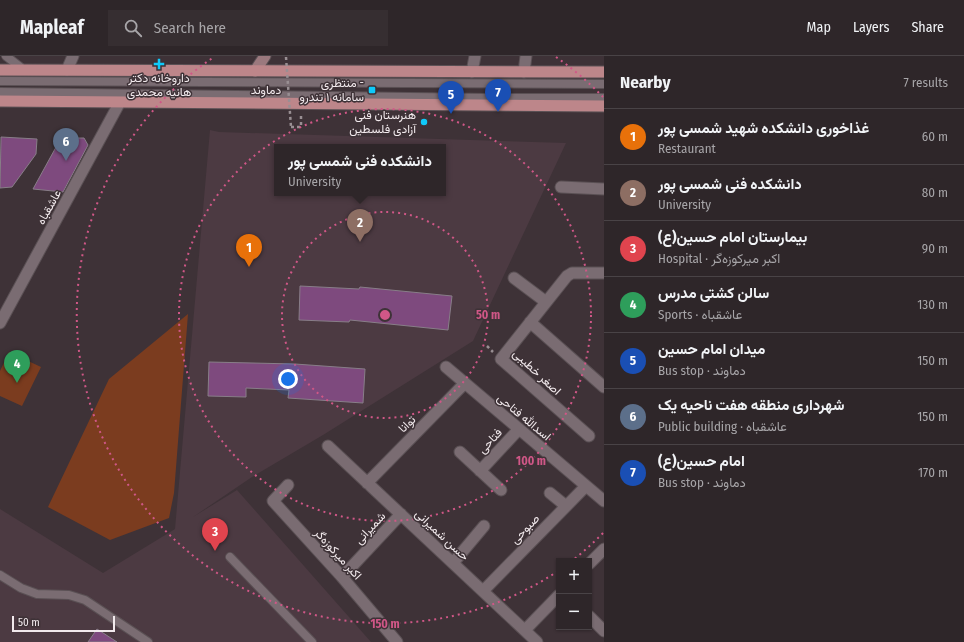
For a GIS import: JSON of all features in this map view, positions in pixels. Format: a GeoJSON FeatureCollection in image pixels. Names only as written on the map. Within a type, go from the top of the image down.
{"type":"FeatureCollection","features":[{"type":"Feature","properties":{"kind":"main road"},"geometry":{"type":"LineString","coordinates":[[255,71],[265,56]]}},
{"type":"Feature","properties":{"kind":"main road","name":"دماوند"},"geometry":{"type":"LineString","coordinates":[[0,70],[604,72]]}},
{"type":"Feature","properties":{"kind":"main road","name":"دماوند"},"geometry":{"type":"LineString","coordinates":[[0,101],[604,106]]}},
{"type":"Feature","properties":{"kind":"street"},"geometry":{"type":"LineString","coordinates":[[67,70],[73,56]]}},
{"type":"Feature","properties":{"kind":"street"},"geometry":{"type":"LineString","coordinates":[[472,72],[474,56]]}},
{"type":"Feature","properties":{"kind":"street"},"geometry":{"type":"LineString","coordinates":[[524,72],[526,56]]}},
{"type":"Feature","properties":{"kind":"street","name":"عاشقباه"},"geometry":{"type":"LineString","coordinates":[[0,324],[120,102]]}},
{"type":"Feature","properties":{"kind":"street"},"geometry":{"type":"LineString","coordinates":[[561,187],[604,189]]}},
{"type":"Feature","properties":{"kind":"street","name":"اصغر خطیبی"},"geometry":{"type":"LineString","coordinates":[[589,436],[501,359],[567,276],[572,273],[604,273]]}},
{"type":"Feature","properties":{"kind":"street"},"geometry":{"type":"LineString","coordinates":[[514,278],[546,302]]}},
{"type":"Feature","properties":{"kind":"street"},"geometry":{"type":"LineString","coordinates":[[530,322],[604,387]]}},
{"type":"Feature","properties":{"kind":"street","name":"اسدالله فتاحی"},"geometry":{"type":"LineString","coordinates":[[446,367],[604,502]]}},
{"type":"Feature","properties":{"kind":"street","name":"توانا"},"geometry":{"type":"LineString","coordinates":[[368,483],[465,384]]}},
{"type":"Feature","properties":{"kind":"street","name":"فتاحی"},"geometry":{"type":"LineString","coordinates":[[480,471],[519,429]]}},
{"type":"Feature","properties":{"kind":"street","name":"حسن شمیرانی"},"geometry":{"type":"LineString","coordinates":[[328,446],[537,642]]}},
{"type":"Feature","properties":{"kind":"street"},"geometry":{"type":"LineString","coordinates":[[460,452],[500,490]]}},
{"type":"Feature","properties":{"kind":"street","name":"اکبر میرکوزه‌گر"},"geometry":{"type":"LineString","coordinates":[[288,485],[273,501],[342,577],[397,642]]}},
{"type":"Feature","properties":{"kind":"street","name":"صبوحی"},"geometry":{"type":"LineString","coordinates":[[483,591],[586,486]]}},
{"type":"Feature","properties":{"kind":"street"},"geometry":{"type":"LineString","coordinates":[[550,493],[566,506]]}},
{"type":"Feature","properties":{"kind":"street","name":"شمیرانی"},"geometry":{"type":"LineString","coordinates":[[342,577],[401,514]]}},
{"type":"Feature","properties":{"kind":"street"},"geometry":{"type":"LineString","coordinates":[[453,564],[484,526]]}},
{"type":"Feature","properties":{"kind":"street"},"geometry":{"type":"LineString","coordinates":[[592,561],[604,549]]}},
{"type":"Feature","properties":{"kind":"street"},"geometry":{"type":"LineString","coordinates":[[525,630],[556,598]]}},
{"type":"Feature","properties":{"kind":"street"},"geometry":{"type":"LineString","coordinates":[[592,619],[604,631]]}},
{"type":"Feature","properties":{"kind":"lane"},"geometry":{"type":"LineString","coordinates":[[6,56],[24,70]]}},
{"type":"Feature","properties":{"kind":"lane"},"geometry":{"type":"LineString","coordinates":[[0,82],[604,84]]}},
{"type":"Feature","properties":{"kind":"lane"},"geometry":{"type":"LineString","coordinates":[[0,92],[604,98]]}},
{"type":"Feature","properties":{"kind":"lane"},"geometry":{"type":"LineString","coordinates":[[230,557],[312,642]]}},
{"type":"Feature","properties":{"kind":"lane"},"geometry":{"type":"LineString","coordinates":[[0,575],[21,588],[37,594],[69,595],[84,600],[148,642]]}},
{"type":"Feature","properties":{"kind":"path"},"geometry":{"type":"LineString","coordinates":[[282,57],[286,57],[291,128],[301,127]]}},
{"type":"Feature","properties":{"kind":"shaded area"},"geometry":{"type":"Polygon","coordinates":[[[210,130],[219,132],[566,143],[473,341],[323,435],[252,477],[193,517],[237,490],[371,642],[0,642],[0,509],[103,573],[175,529],[210,130]]]}},
{"type":"Feature","properties":{"kind":"shaded area"},"geometry":{"type":"Polygon","coordinates":[[[188,314],[174,493],[169,518],[110,540],[48,507],[109,379],[188,314]]]}},
{"type":"Feature","properties":{"kind":"shaded area"},"geometry":{"type":"Polygon","coordinates":[[[9,352],[41,367],[22,406],[0,396],[0,371],[9,352]]]}},
{"type":"Feature","properties":{"kind":"building"},"geometry":{"type":"Polygon","coordinates":[[[1,137],[37,139],[36,154],[12,187],[0,188],[1,137]]]}},
{"type":"Feature","properties":{"kind":"building"},"geometry":{"type":"Polygon","coordinates":[[[61,138],[84,138],[88,145],[63,192],[33,189],[61,138]]]}},
{"type":"Feature","properties":{"kind":"building"},"geometry":{"type":"Polygon","coordinates":[[[300,286],[359,289],[360,287],[452,296],[448,330],[350,320],[349,322],[299,320],[300,286]]]}},
{"type":"Feature","properties":{"kind":"building"},"geometry":{"type":"Polygon","coordinates":[[[209,362],[295,364],[365,369],[363,403],[288,398],[289,390],[246,388],[246,397],[208,396],[209,362]]]}},
{"type":"Feature","properties":{"kind":"building"},"geometry":{"type":"Polygon","coordinates":[[[97,629],[117,642],[88,642],[97,629]]]}},
{"type":"Feature","properties":{"kind":"place","name":"داروخانه دکتر هانیه محمدی"},"geometry":{"type":"Point","coordinates":[159,64]}},
{"type":"Feature","properties":{"kind":"place","name":"منتظری - سامانه ۱ تندرو"},"geometry":{"type":"Point","coordinates":[372,90]}},
{"type":"Feature","properties":{"kind":"place","name":"امام حسين(ع)"},"geometry":{"type":"Point","coordinates":[498,112]}},
{"type":"Feature","properties":{"kind":"place","name":"میدان امام حسین"},"geometry":{"type":"Point","coordinates":[451,114]}},
{"type":"Feature","properties":{"kind":"place","name":"هنرستان فنی آزادی فلسطین"},"geometry":{"type":"Point","coordinates":[424,122]}},
{"type":"Feature","properties":{"kind":"place","name":"شهرداری منطقه هفت ناحیه یک"},"geometry":{"type":"Point","coordinates":[66,161]}},
{"type":"Feature","properties":{"kind":"place","name":"دانشکده فنی شمسی پور"},"geometry":{"type":"Point","coordinates":[360,242]}},
{"type":"Feature","properties":{"kind":"place","name":"غذاخوری دانشکده شهید شمسی پور"},"geometry":{"type":"Point","coordinates":[249,267]}},
{"type":"Feature","properties":{"kind":"place","name":"سالن کشتی مدرس"},"geometry":{"type":"Point","coordinates":[17,383]}},
{"type":"Feature","properties":{"kind":"place","name":"بیمارستان امام حسین(ع)"},"geometry":{"type":"Point","coordinates":[215,551]}}]}
